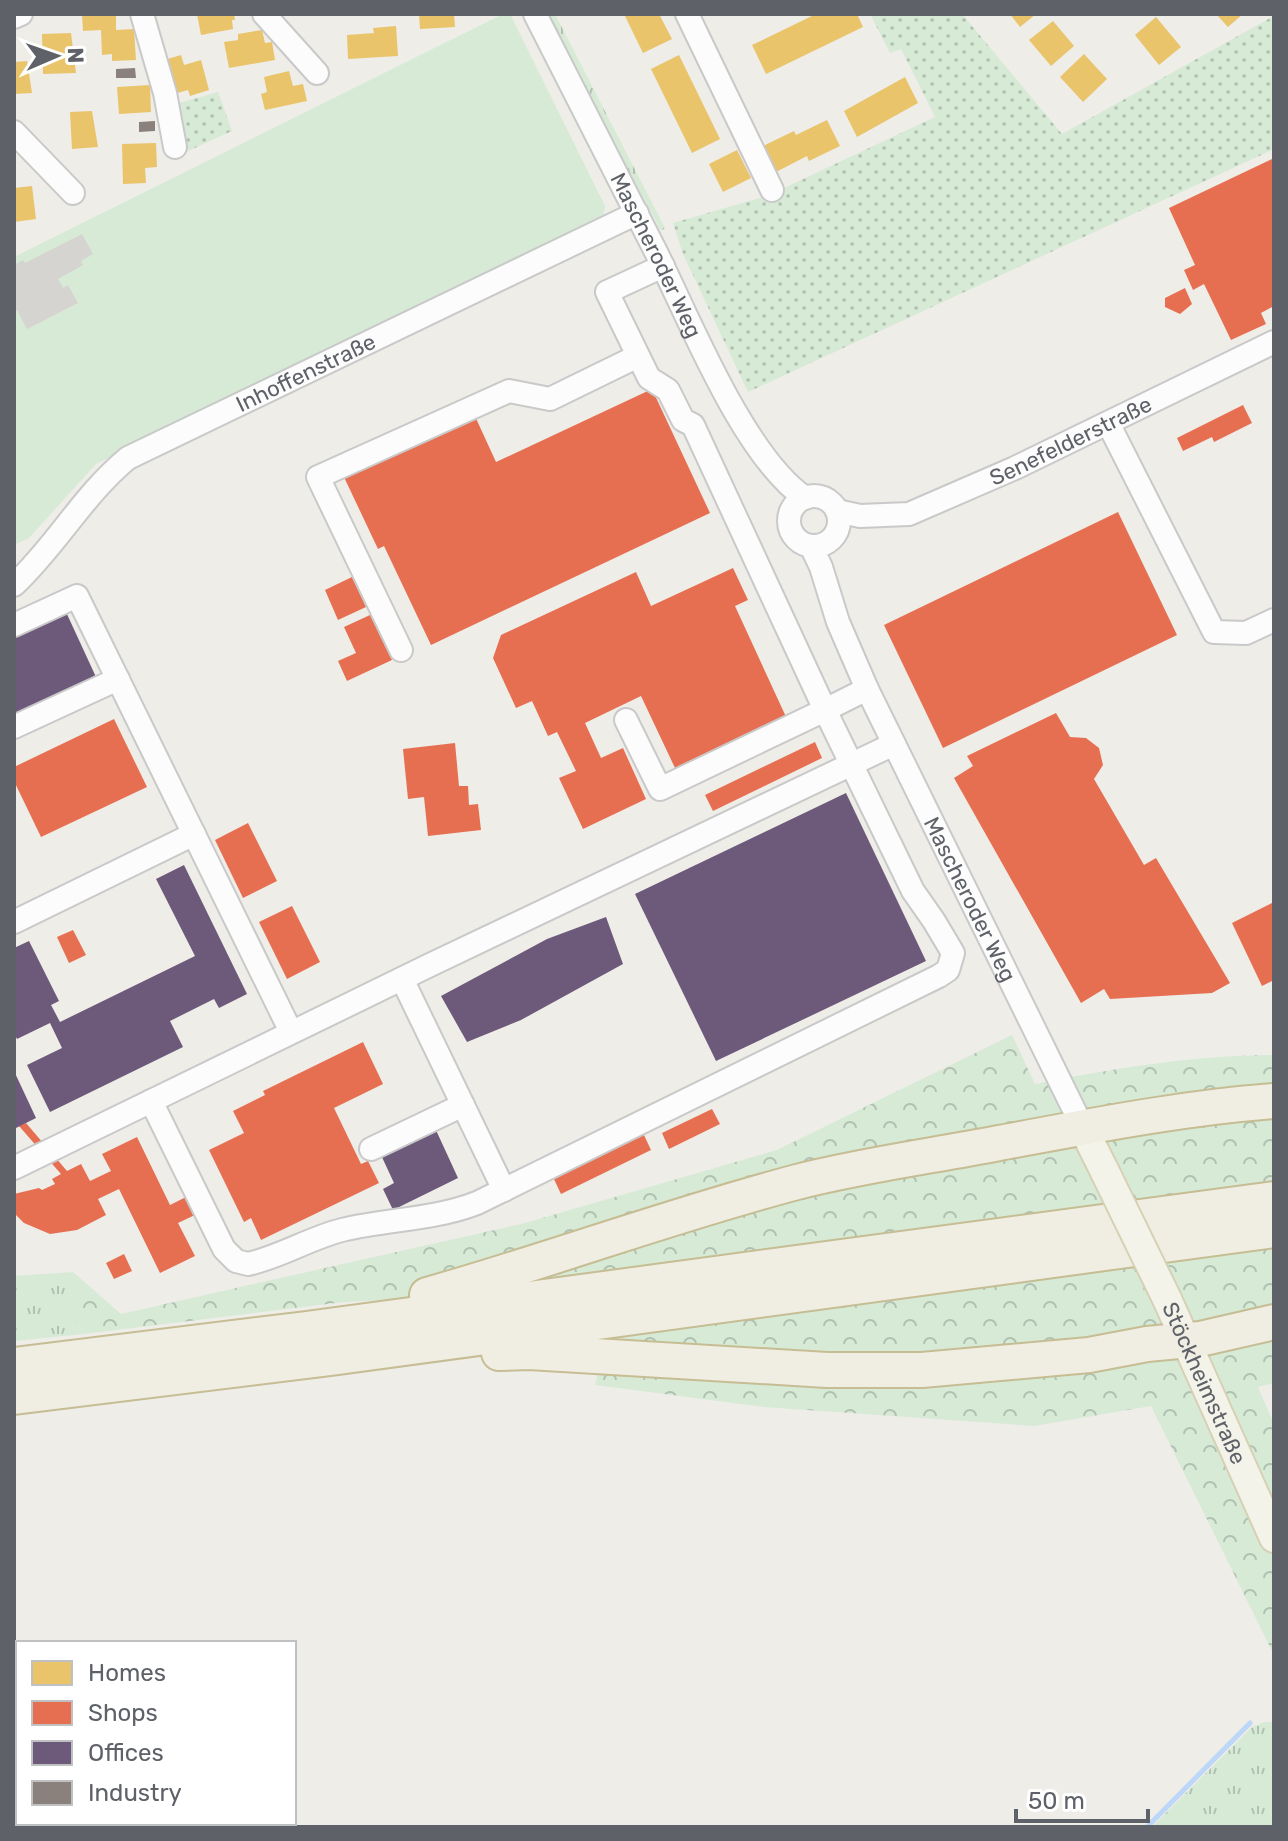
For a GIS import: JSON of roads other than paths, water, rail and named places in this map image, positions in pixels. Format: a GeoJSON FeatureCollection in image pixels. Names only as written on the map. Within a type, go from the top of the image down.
{"type":"FeatureCollection","features":[{"type":"Feature","properties":{"kind":"highway"},"geometry":{"type":"LineString","coordinates":[[306,1329],[514,1271],[625,1233],[799,1182],[870,1166],[1211,1106],[1274,1101]]}},
{"type":"Feature","properties":{"kind":"highway"},"geometry":{"type":"LineString","coordinates":[[14,1365],[306,1329],[1274,1199]]}},
{"type":"Feature","properties":{"kind":"highway"},"geometry":{"type":"LineString","coordinates":[[14,1397],[331,1358],[1274,1230]]}},
{"type":"Feature","properties":{"kind":"highway"},"geometry":{"type":"LineString","coordinates":[[331,1358],[529,1352],[827,1370],[922,1370],[1089,1355],[1147,1344],[1186,1341],[1274,1322]]}},
{"type":"Feature","properties":{"kind":"main road","name":"Mascheroder Weg"},"geometry":{"type":"LineString","coordinates":[[1083,1128],[1132,1227]]}},
{"type":"Feature","properties":{"kind":"main road","name":"Stöckheimstraße"},"geometry":{"type":"LineString","coordinates":[[1132,1227],[1274,1538]]}},
{"type":"Feature","properties":{"kind":"street"},"geometry":{"type":"LineString","coordinates":[[14,17],[21,14]]}},
{"type":"Feature","properties":{"kind":"street"},"geometry":{"type":"LineString","coordinates":[[142,14],[165,93],[175,147]]}},
{"type":"Feature","properties":{"kind":"street"},"geometry":{"type":"LineString","coordinates":[[264,14],[317,73]]}},
{"type":"Feature","properties":{"kind":"street","name":"Mascheroder Weg"},"geometry":{"type":"LineString","coordinates":[[535,14],[730,402],[770,466],[797,497]]}},
{"type":"Feature","properties":{"kind":"street"},"geometry":{"type":"LineString","coordinates":[[687,14],[772,190]]}},
{"type":"Feature","properties":{"kind":"street"},"geometry":{"type":"LineString","coordinates":[[14,132],[73,193]]}},
{"type":"Feature","properties":{"kind":"street","name":"Inhoffenstraße"},"geometry":{"type":"LineString","coordinates":[[14,585],[37,564],[88,496],[128,458],[637,213]]}},
{"type":"Feature","properties":{"kind":"street"},"geometry":{"type":"LineString","coordinates":[[151,1101],[214,1231],[236,1261],[248,1264],[316,1238],[370,1223],[454,1212],[948,970],[953,953],[913,891],[693,425],[683,420],[668,390],[649,378],[607,292],[663,266]]}},
{"type":"Feature","properties":{"kind":"street","name":"Senefelderstraße"},"geometry":{"type":"LineString","coordinates":[[825,540],[860,516],[909,514],[1001,474],[1274,342]]}},
{"type":"Feature","properties":{"kind":"street"},"geometry":{"type":"LineString","coordinates":[[401,650],[318,477],[509,391],[550,399],[638,356]]}},
{"type":"Feature","properties":{"kind":"street"},"geometry":{"type":"LineString","coordinates":[[1108,423],[1214,632],[1246,633],[1274,620]]}},
{"type":"Feature","properties":{"kind":"street"},"geometry":{"type":"LineString","coordinates":[[797,497],[827,500],[825,540],[804,544],[793,534],[789,519],[797,497]]}},
{"type":"Feature","properties":{"kind":"street","name":"Mascheroder Weg"},"geometry":{"type":"LineString","coordinates":[[825,540],[838,622],[867,689],[1083,1128]]}},
{"type":"Feature","properties":{"kind":"street"},"geometry":{"type":"LineString","coordinates":[[14,625],[77,596],[291,1032]]}},
{"type":"Feature","properties":{"kind":"street"},"geometry":{"type":"LineString","coordinates":[[14,727],[118,679]]}},
{"type":"Feature","properties":{"kind":"street"},"geometry":{"type":"LineString","coordinates":[[626,720],[660,789],[867,689]]}},
{"type":"Feature","properties":{"kind":"street"},"geometry":{"type":"LineString","coordinates":[[14,1168],[894,744]]}},
{"type":"Feature","properties":{"kind":"street"},"geometry":{"type":"LineString","coordinates":[[14,922],[194,834]]}},
{"type":"Feature","properties":{"kind":"street"},"geometry":{"type":"LineString","coordinates":[[402,979],[504,1190]]}},
{"type":"Feature","properties":{"kind":"street"},"geometry":{"type":"LineString","coordinates":[[371,1149],[463,1105]]}},
{"type":"Feature","properties":{"kind":"waterway"},"geometry":{"type":"LineString","coordinates":[[1147,1827],[1250,1723]]}}]}
